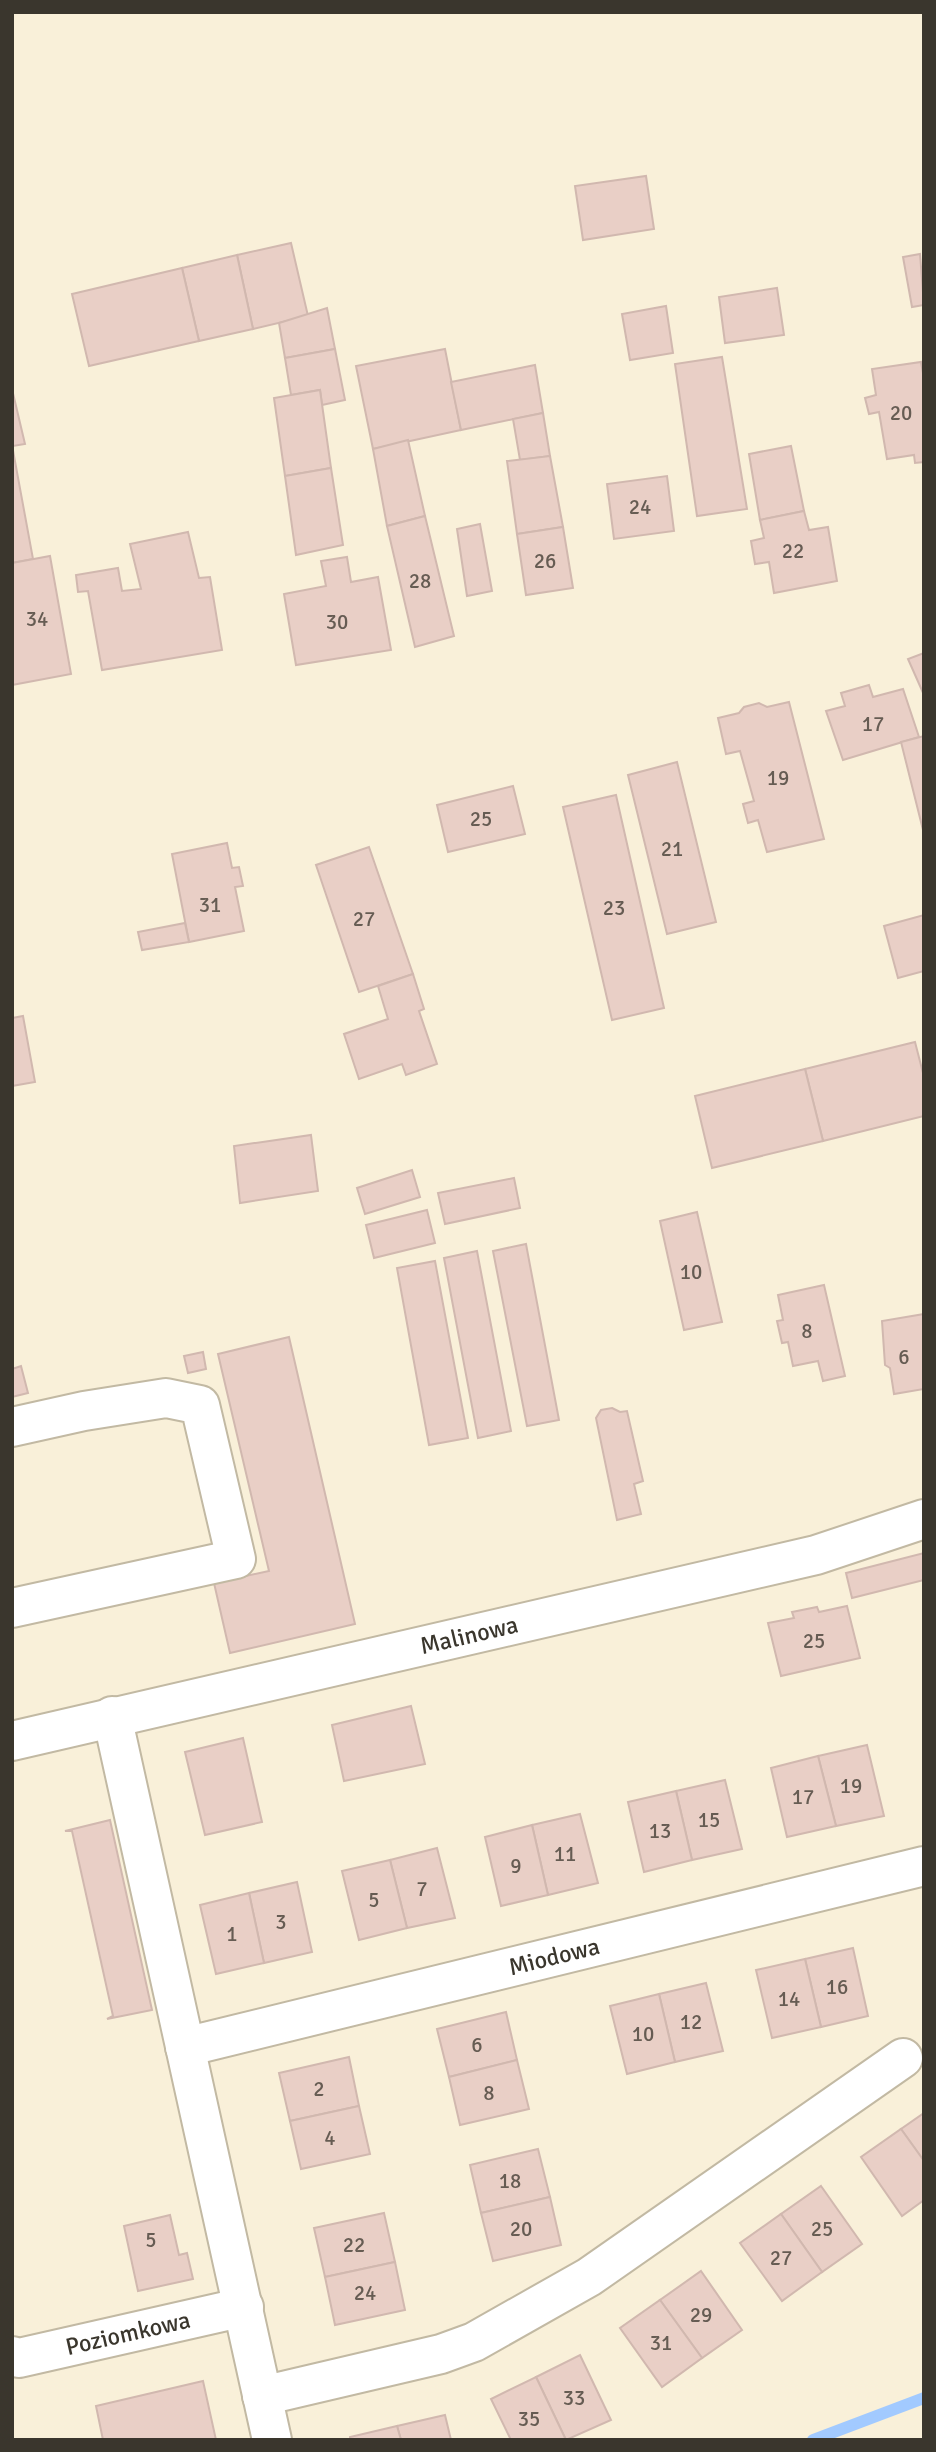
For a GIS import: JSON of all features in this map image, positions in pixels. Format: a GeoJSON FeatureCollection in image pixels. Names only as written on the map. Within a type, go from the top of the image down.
{"type":"FeatureCollection","features":[{"type":"Feature","properties":{"kind":"street"},"geometry":{"type":"LineString","coordinates":[[12,1427],[84,1411],[166,1398],[200,1405],[236,1559],[12,1608]]}},
{"type":"Feature","properties":{"kind":"street","name":"Malinowa"},"geometry":{"type":"LineString","coordinates":[[12,1741],[816,1555],[924,1519]]}},
{"type":"Feature","properties":{"kind":"street"},"geometry":{"type":"LineString","coordinates":[[113,1716],[272,2440]]}},
{"type":"Feature","properties":{"kind":"street","name":"Miodowa"},"geometry":{"type":"LineString","coordinates":[[185,2047],[924,1866]]}},
{"type":"Feature","properties":{"kind":"street"},"geometry":{"type":"LineString","coordinates":[[262,2396],[441,2354],[474,2342],[589,2277],[903,2058]]}},
{"type":"Feature","properties":{"kind":"street","name":"Poziomkowa"},"geometry":{"type":"LineString","coordinates":[[12,2356],[19,2358],[244,2307]]}},
{"type":"Feature","properties":{"kind":"building"},"geometry":{"type":"Polygon","coordinates":[[[646,176],[654,229],[583,240],[575,186],[646,176]]]}},
{"type":"Feature","properties":{"kind":"building"},"geometry":{"type":"Polygon","coordinates":[[[291,243],[308,316],[253,329],[237,255],[291,243]]]}},
{"type":"Feature","properties":{"kind":"building"},"geometry":{"type":"Polygon","coordinates":[[[920,254],[924,305],[912,307],[903,257],[920,254]]]}},
{"type":"Feature","properties":{"kind":"building"},"geometry":{"type":"Polygon","coordinates":[[[237,255],[253,329],[199,341],[182,268],[237,255]]]}},
{"type":"Feature","properties":{"kind":"building"},"geometry":{"type":"Polygon","coordinates":[[[182,268],[199,341],[89,366],[72,294],[182,268]]]}},
{"type":"Feature","properties":{"kind":"building"},"geometry":{"type":"Polygon","coordinates":[[[777,288],[784,335],[725,343],[719,297],[777,288]]]}},
{"type":"Feature","properties":{"kind":"building"},"geometry":{"type":"Polygon","coordinates":[[[666,306],[673,353],[630,360],[622,314],[666,306]]]}},
{"type":"Feature","properties":{"kind":"building"},"geometry":{"type":"Polygon","coordinates":[[[327,308],[335,349],[285,358],[279,323],[327,308]]]}},
{"type":"Feature","properties":{"kind":"building"},"geometry":{"type":"Polygon","coordinates":[[[335,349],[345,400],[322,405],[320,390],[291,395],[285,358],[335,349]]]}},
{"type":"Feature","properties":{"kind":"building"},"geometry":{"type":"Polygon","coordinates":[[[445,349],[461,430],[373,449],[356,366],[445,349]]]}},
{"type":"Feature","properties":{"kind":"building"},"geometry":{"type":"Polygon","coordinates":[[[722,357],[747,509],[697,516],[675,364],[722,357]]]}},
{"type":"Feature","properties":{"kind":"building"},"geometry":{"type":"Polygon","coordinates":[[[921,362],[924,379],[924,462],[915,463],[914,455],[887,459],[879,412],[869,414],[865,398],[876,395],[872,369],[921,362]]]}},
{"type":"Feature","properties":{"kind":"building"},"geometry":{"type":"Polygon","coordinates":[[[535,365],[543,413],[461,430],[451,382],[535,365]]]}},
{"type":"Feature","properties":{"kind":"building"},"geometry":{"type":"Polygon","coordinates":[[[12,389],[25,444],[13,446],[12,445],[12,389]]]}},
{"type":"Feature","properties":{"kind":"building"},"geometry":{"type":"Polygon","coordinates":[[[320,390],[331,468],[285,476],[274,398],[320,390]]]}},
{"type":"Feature","properties":{"kind":"building"},"geometry":{"type":"Polygon","coordinates":[[[543,413],[550,456],[520,460],[513,419],[543,413]]]}},
{"type":"Feature","properties":{"kind":"building"},"geometry":{"type":"Polygon","coordinates":[[[408,440],[425,516],[387,526],[373,449],[408,440]]]}},
{"type":"Feature","properties":{"kind":"building"},"geometry":{"type":"Polygon","coordinates":[[[12,445],[33,559],[12,563],[12,445]]]}},
{"type":"Feature","properties":{"kind":"building"},"geometry":{"type":"Polygon","coordinates":[[[791,446],[804,511],[760,520],[749,454],[791,446]]]}},
{"type":"Feature","properties":{"kind":"building"},"geometry":{"type":"Polygon","coordinates":[[[550,456],[563,527],[517,534],[507,461],[550,456]]]}},
{"type":"Feature","properties":{"kind":"building"},"geometry":{"type":"Polygon","coordinates":[[[331,468],[343,545],[296,555],[285,476],[331,468]]]}},
{"type":"Feature","properties":{"kind":"building"},"geometry":{"type":"Polygon","coordinates":[[[667,476],[674,531],[614,539],[607,484],[667,476]]]}},
{"type":"Feature","properties":{"kind":"building"},"geometry":{"type":"Polygon","coordinates":[[[804,511],[809,530],[828,527],[837,581],[774,593],[769,562],[755,564],[751,541],[764,538],[760,520],[804,511]]]}},
{"type":"Feature","properties":{"kind":"building"},"geometry":{"type":"Polygon","coordinates":[[[425,516],[454,636],[415,647],[387,526],[425,516]]]}},
{"type":"Feature","properties":{"kind":"building"},"geometry":{"type":"Polygon","coordinates":[[[480,524],[492,591],[467,596],[457,529],[480,524]]]}},
{"type":"Feature","properties":{"kind":"building"},"geometry":{"type":"Polygon","coordinates":[[[563,527],[573,588],[526,595],[517,534],[563,527]]]}},
{"type":"Feature","properties":{"kind":"building"},"geometry":{"type":"Polygon","coordinates":[[[188,532],[199,578],[210,577],[222,650],[102,670],[88,591],[78,592],[76,575],[118,568],[122,591],[141,589],[130,544],[188,532]]]}},
{"type":"Feature","properties":{"kind":"building"},"geometry":{"type":"Polygon","coordinates":[[[50,556],[71,674],[12,685],[12,563],[50,556]]]}},
{"type":"Feature","properties":{"kind":"building"},"geometry":{"type":"Polygon","coordinates":[[[347,557],[351,582],[378,577],[391,650],[296,665],[284,594],[326,586],[321,561],[347,557]]]}},
{"type":"Feature","properties":{"kind":"building"},"geometry":{"type":"Polygon","coordinates":[[[924,653],[924,695],[908,659],[924,653]]]}},
{"type":"Feature","properties":{"kind":"building"},"geometry":{"type":"Polygon","coordinates":[[[869,685],[873,697],[903,689],[919,737],[843,760],[826,711],[845,706],[841,693],[869,685]]]}},
{"type":"Feature","properties":{"kind":"building"},"geometry":{"type":"Polygon","coordinates":[[[789,702],[824,839],[767,852],[758,820],[748,823],[743,804],[754,801],[740,751],[726,754],[718,718],[739,713],[744,707],[759,703],[767,707],[789,702]]]}},
{"type":"Feature","properties":{"kind":"building"},"geometry":{"type":"Polygon","coordinates":[[[924,736],[924,834],[901,742],[924,736]]]}},
{"type":"Feature","properties":{"kind":"building"},"geometry":{"type":"Polygon","coordinates":[[[677,762],[716,922],[667,934],[628,775],[677,762]]]}},
{"type":"Feature","properties":{"kind":"building"},"geometry":{"type":"Polygon","coordinates":[[[513,786],[525,834],[448,852],[437,805],[513,786]]]}},
{"type":"Feature","properties":{"kind":"building"},"geometry":{"type":"Polygon","coordinates":[[[616,795],[664,1008],[612,1020],[563,807],[616,795]]]}},
{"type":"Feature","properties":{"kind":"building"},"geometry":{"type":"Polygon","coordinates":[[[227,843],[232,868],[239,867],[243,886],[235,887],[244,931],[189,942],[172,854],[227,843]]]}},
{"type":"Feature","properties":{"kind":"building"},"geometry":{"type":"Polygon","coordinates":[[[369,847],[413,974],[359,992],[316,865],[369,847]]]}},
{"type":"Feature","properties":{"kind":"building"},"geometry":{"type":"Polygon","coordinates":[[[924,915],[924,971],[898,978],[884,926],[924,915]]]}},
{"type":"Feature","properties":{"kind":"building"},"geometry":{"type":"Polygon","coordinates":[[[185,923],[189,942],[142,950],[138,932],[185,923]]]}},
{"type":"Feature","properties":{"kind":"building"},"geometry":{"type":"Polygon","coordinates":[[[413,974],[424,1009],[419,1011],[437,1064],[406,1075],[402,1064],[359,1079],[344,1034],[388,1019],[378,986],[413,974]]]}},
{"type":"Feature","properties":{"kind":"building"},"geometry":{"type":"Polygon","coordinates":[[[23,1016],[35,1082],[12,1086],[12,1018],[23,1016]]]}},
{"type":"Feature","properties":{"kind":"building"},"geometry":{"type":"Polygon","coordinates":[[[915,1042],[924,1077],[924,1116],[823,1141],[805,1069],[915,1042]]]}},
{"type":"Feature","properties":{"kind":"building"},"geometry":{"type":"Polygon","coordinates":[[[805,1069],[823,1141],[712,1168],[695,1096],[805,1069]]]}},
{"type":"Feature","properties":{"kind":"building"},"geometry":{"type":"Polygon","coordinates":[[[311,1135],[318,1191],[240,1203],[234,1146],[311,1135]]]}},
{"type":"Feature","properties":{"kind":"building"},"geometry":{"type":"Polygon","coordinates":[[[412,1170],[420,1197],[365,1214],[357,1188],[412,1170]]]}},
{"type":"Feature","properties":{"kind":"building"},"geometry":{"type":"Polygon","coordinates":[[[514,1178],[520,1208],[445,1224],[438,1193],[514,1178]]]}},
{"type":"Feature","properties":{"kind":"building"},"geometry":{"type":"Polygon","coordinates":[[[427,1210],[435,1243],[374,1258],[366,1225],[427,1210]]]}},
{"type":"Feature","properties":{"kind":"building"},"geometry":{"type":"Polygon","coordinates":[[[697,1212],[722,1322],[684,1330],[660,1221],[697,1212]]]}},
{"type":"Feature","properties":{"kind":"building"},"geometry":{"type":"Polygon","coordinates":[[[526,1244],[559,1420],[527,1426],[493,1251],[526,1244]]]}},
{"type":"Feature","properties":{"kind":"building"},"geometry":{"type":"Polygon","coordinates":[[[477,1251],[511,1431],[478,1438],[444,1258],[477,1251]]]}},
{"type":"Feature","properties":{"kind":"building"},"geometry":{"type":"Polygon","coordinates":[[[435,1261],[468,1438],[429,1445],[397,1268],[435,1261]]]}},
{"type":"Feature","properties":{"kind":"building"},"geometry":{"type":"Polygon","coordinates":[[[824,1285],[845,1376],[823,1381],[818,1361],[793,1366],[788,1342],[782,1343],[777,1321],[783,1320],[778,1295],[824,1285]]]}},
{"type":"Feature","properties":{"kind":"building"},"geometry":{"type":"Polygon","coordinates":[[[924,1314],[924,1389],[894,1394],[890,1368],[885,1365],[882,1321],[924,1314]]]}},
{"type":"Feature","properties":{"kind":"building"},"geometry":{"type":"Polygon","coordinates":[[[289,1337],[355,1624],[230,1653],[214,1583],[269,1571],[218,1354],[289,1337]]]}},
{"type":"Feature","properties":{"kind":"building"},"geometry":{"type":"Polygon","coordinates":[[[203,1352],[206,1369],[188,1373],[184,1356],[203,1352]]]}},
{"type":"Feature","properties":{"kind":"building"},"geometry":{"type":"Polygon","coordinates":[[[21,1366],[28,1393],[12,1397],[12,1369],[21,1366]]]}},
{"type":"Feature","properties":{"kind":"building"},"geometry":{"type":"Polygon","coordinates":[[[612,1408],[620,1412],[627,1411],[643,1481],[634,1484],[641,1514],[617,1520],[596,1418],[601,1410],[612,1408]]]}},
{"type":"Feature","properties":{"kind":"building"},"geometry":{"type":"Polygon","coordinates":[[[924,1553],[924,1580],[852,1598],[846,1573],[924,1553]]]}},
{"type":"Feature","properties":{"kind":"building"},"geometry":{"type":"Polygon","coordinates":[[[847,1606],[860,1658],[781,1676],[768,1623],[794,1618],[792,1612],[817,1607],[819,1612],[847,1606]]]}},
{"type":"Feature","properties":{"kind":"building"},"geometry":{"type":"Polygon","coordinates":[[[411,1706],[425,1764],[344,1781],[332,1725],[411,1706]]]}},
{"type":"Feature","properties":{"kind":"building"},"geometry":{"type":"Polygon","coordinates":[[[243,1738],[262,1822],[205,1835],[185,1752],[243,1738]]]}},
{"type":"Feature","properties":{"kind":"building"},"geometry":{"type":"Polygon","coordinates":[[[867,1745],[884,1816],[836,1826],[818,1756],[867,1745]]]}},
{"type":"Feature","properties":{"kind":"building"},"geometry":{"type":"Polygon","coordinates":[[[818,1756],[836,1826],[787,1837],[771,1768],[818,1756]]]}},
{"type":"Feature","properties":{"kind":"building"},"geometry":{"type":"Polygon","coordinates":[[[725,1780],[742,1849],[692,1860],[676,1791],[725,1780]]]}},
{"type":"Feature","properties":{"kind":"building"},"geometry":{"type":"Polygon","coordinates":[[[676,1791],[692,1860],[644,1872],[628,1802],[676,1791]]]}},
{"type":"Feature","properties":{"kind":"building"},"geometry":{"type":"Polygon","coordinates":[[[580,1814],[598,1883],[548,1895],[532,1825],[580,1814]]]}},
{"type":"Feature","properties":{"kind":"building"},"geometry":{"type":"Polygon","coordinates":[[[110,1820],[152,2010],[107,2019],[113,2016],[72,1831],[65,1831],[110,1820]]]}},
{"type":"Feature","properties":{"kind":"building"},"geometry":{"type":"Polygon","coordinates":[[[532,1825],[548,1895],[501,1906],[485,1837],[532,1825]]]}},
{"type":"Feature","properties":{"kind":"building"},"geometry":{"type":"Polygon","coordinates":[[[437,1848],[455,1918],[407,1928],[390,1860],[437,1848]]]}},
{"type":"Feature","properties":{"kind":"building"},"geometry":{"type":"Polygon","coordinates":[[[390,1860],[407,1928],[359,1940],[342,1871],[390,1860]]]}},
{"type":"Feature","properties":{"kind":"building"},"geometry":{"type":"Polygon","coordinates":[[[297,1882],[312,1952],[264,1963],[249,1893],[297,1882]]]}},
{"type":"Feature","properties":{"kind":"building"},"geometry":{"type":"Polygon","coordinates":[[[249,1893],[264,1963],[216,1974],[200,1905],[249,1893]]]}},
{"type":"Feature","properties":{"kind":"building"},"geometry":{"type":"Polygon","coordinates":[[[853,1948],[868,2016],[821,2027],[805,1959],[853,1948]]]}},
{"type":"Feature","properties":{"kind":"building"},"geometry":{"type":"Polygon","coordinates":[[[805,1959],[821,2027],[772,2038],[756,1970],[805,1959]]]}},
{"type":"Feature","properties":{"kind":"building"},"geometry":{"type":"Polygon","coordinates":[[[706,1983],[723,2051],[675,2062],[659,1994],[706,1983]]]}},
{"type":"Feature","properties":{"kind":"building"},"geometry":{"type":"Polygon","coordinates":[[[659,1994],[675,2062],[627,2074],[610,2006],[659,1994]]]}},
{"type":"Feature","properties":{"kind":"building"},"geometry":{"type":"Polygon","coordinates":[[[506,2012],[517,2060],[449,2077],[437,2029],[506,2012]]]}},
{"type":"Feature","properties":{"kind":"building"},"geometry":{"type":"Polygon","coordinates":[[[349,2057],[359,2106],[290,2121],[279,2073],[349,2057]]]}},
{"type":"Feature","properties":{"kind":"building"},"geometry":{"type":"Polygon","coordinates":[[[517,2060],[529,2109],[460,2125],[449,2077],[517,2060]]]}},
{"type":"Feature","properties":{"kind":"building"},"geometry":{"type":"Polygon","coordinates":[[[359,2106],[370,2154],[301,2169],[290,2121],[359,2106]]]}},
{"type":"Feature","properties":{"kind":"building"},"geometry":{"type":"Polygon","coordinates":[[[924,2113],[924,2161],[901,2129],[924,2113]]]}},
{"type":"Feature","properties":{"kind":"building"},"geometry":{"type":"Polygon","coordinates":[[[901,2129],[924,2161],[924,2200],[902,2216],[861,2157],[901,2129]]]}},
{"type":"Feature","properties":{"kind":"building"},"geometry":{"type":"Polygon","coordinates":[[[538,2149],[550,2197],[481,2213],[470,2165],[538,2149]]]}},
{"type":"Feature","properties":{"kind":"building"},"geometry":{"type":"Polygon","coordinates":[[[821,2186],[862,2244],[822,2272],[781,2214],[821,2186]]]}},
{"type":"Feature","properties":{"kind":"building"},"geometry":{"type":"Polygon","coordinates":[[[550,2197],[561,2245],[493,2261],[481,2213],[550,2197]]]}},
{"type":"Feature","properties":{"kind":"building"},"geometry":{"type":"Polygon","coordinates":[[[384,2213],[395,2262],[325,2277],[314,2228],[384,2213]]]}},
{"type":"Feature","properties":{"kind":"building"},"geometry":{"type":"Polygon","coordinates":[[[781,2214],[822,2272],[782,2301],[740,2243],[781,2214]]]}},
{"type":"Feature","properties":{"kind":"building"},"geometry":{"type":"Polygon","coordinates":[[[170,2215],[179,2255],[187,2253],[193,2279],[138,2291],[124,2226],[170,2215]]]}},
{"type":"Feature","properties":{"kind":"building"},"geometry":{"type":"Polygon","coordinates":[[[395,2262],[405,2310],[335,2325],[325,2277],[395,2262]]]}},
{"type":"Feature","properties":{"kind":"building"},"geometry":{"type":"Polygon","coordinates":[[[701,2271],[742,2330],[702,2358],[660,2300],[701,2271]]]}},
{"type":"Feature","properties":{"kind":"building"},"geometry":{"type":"Polygon","coordinates":[[[660,2300],[702,2358],[662,2387],[620,2328],[660,2300]]]}},
{"type":"Feature","properties":{"kind":"building"},"geometry":{"type":"Polygon","coordinates":[[[580,2355],[611,2420],[566,2440],[536,2377],[580,2355]]]}},
{"type":"Feature","properties":{"kind":"building"},"geometry":{"type":"Polygon","coordinates":[[[536,2377],[566,2440],[511,2440],[491,2399],[536,2377]]]}},
{"type":"Feature","properties":{"kind":"building"},"geometry":{"type":"Polygon","coordinates":[[[203,2381],[216,2440],[103,2440],[96,2406],[203,2381]]]}},
{"type":"Feature","properties":{"kind":"building"},"geometry":{"type":"Polygon","coordinates":[[[445,2415],[451,2440],[401,2440],[397,2426],[445,2415]]]}},
{"type":"Feature","properties":{"kind":"building"},"geometry":{"type":"Polygon","coordinates":[[[397,2426],[401,2440],[350,2440],[350,2437],[397,2426]]]}},
{"type":"Feature","properties":{"kind":"waterway"},"geometry":{"type":"LineString","coordinates":[[813,2440],[924,2398]]}}]}
